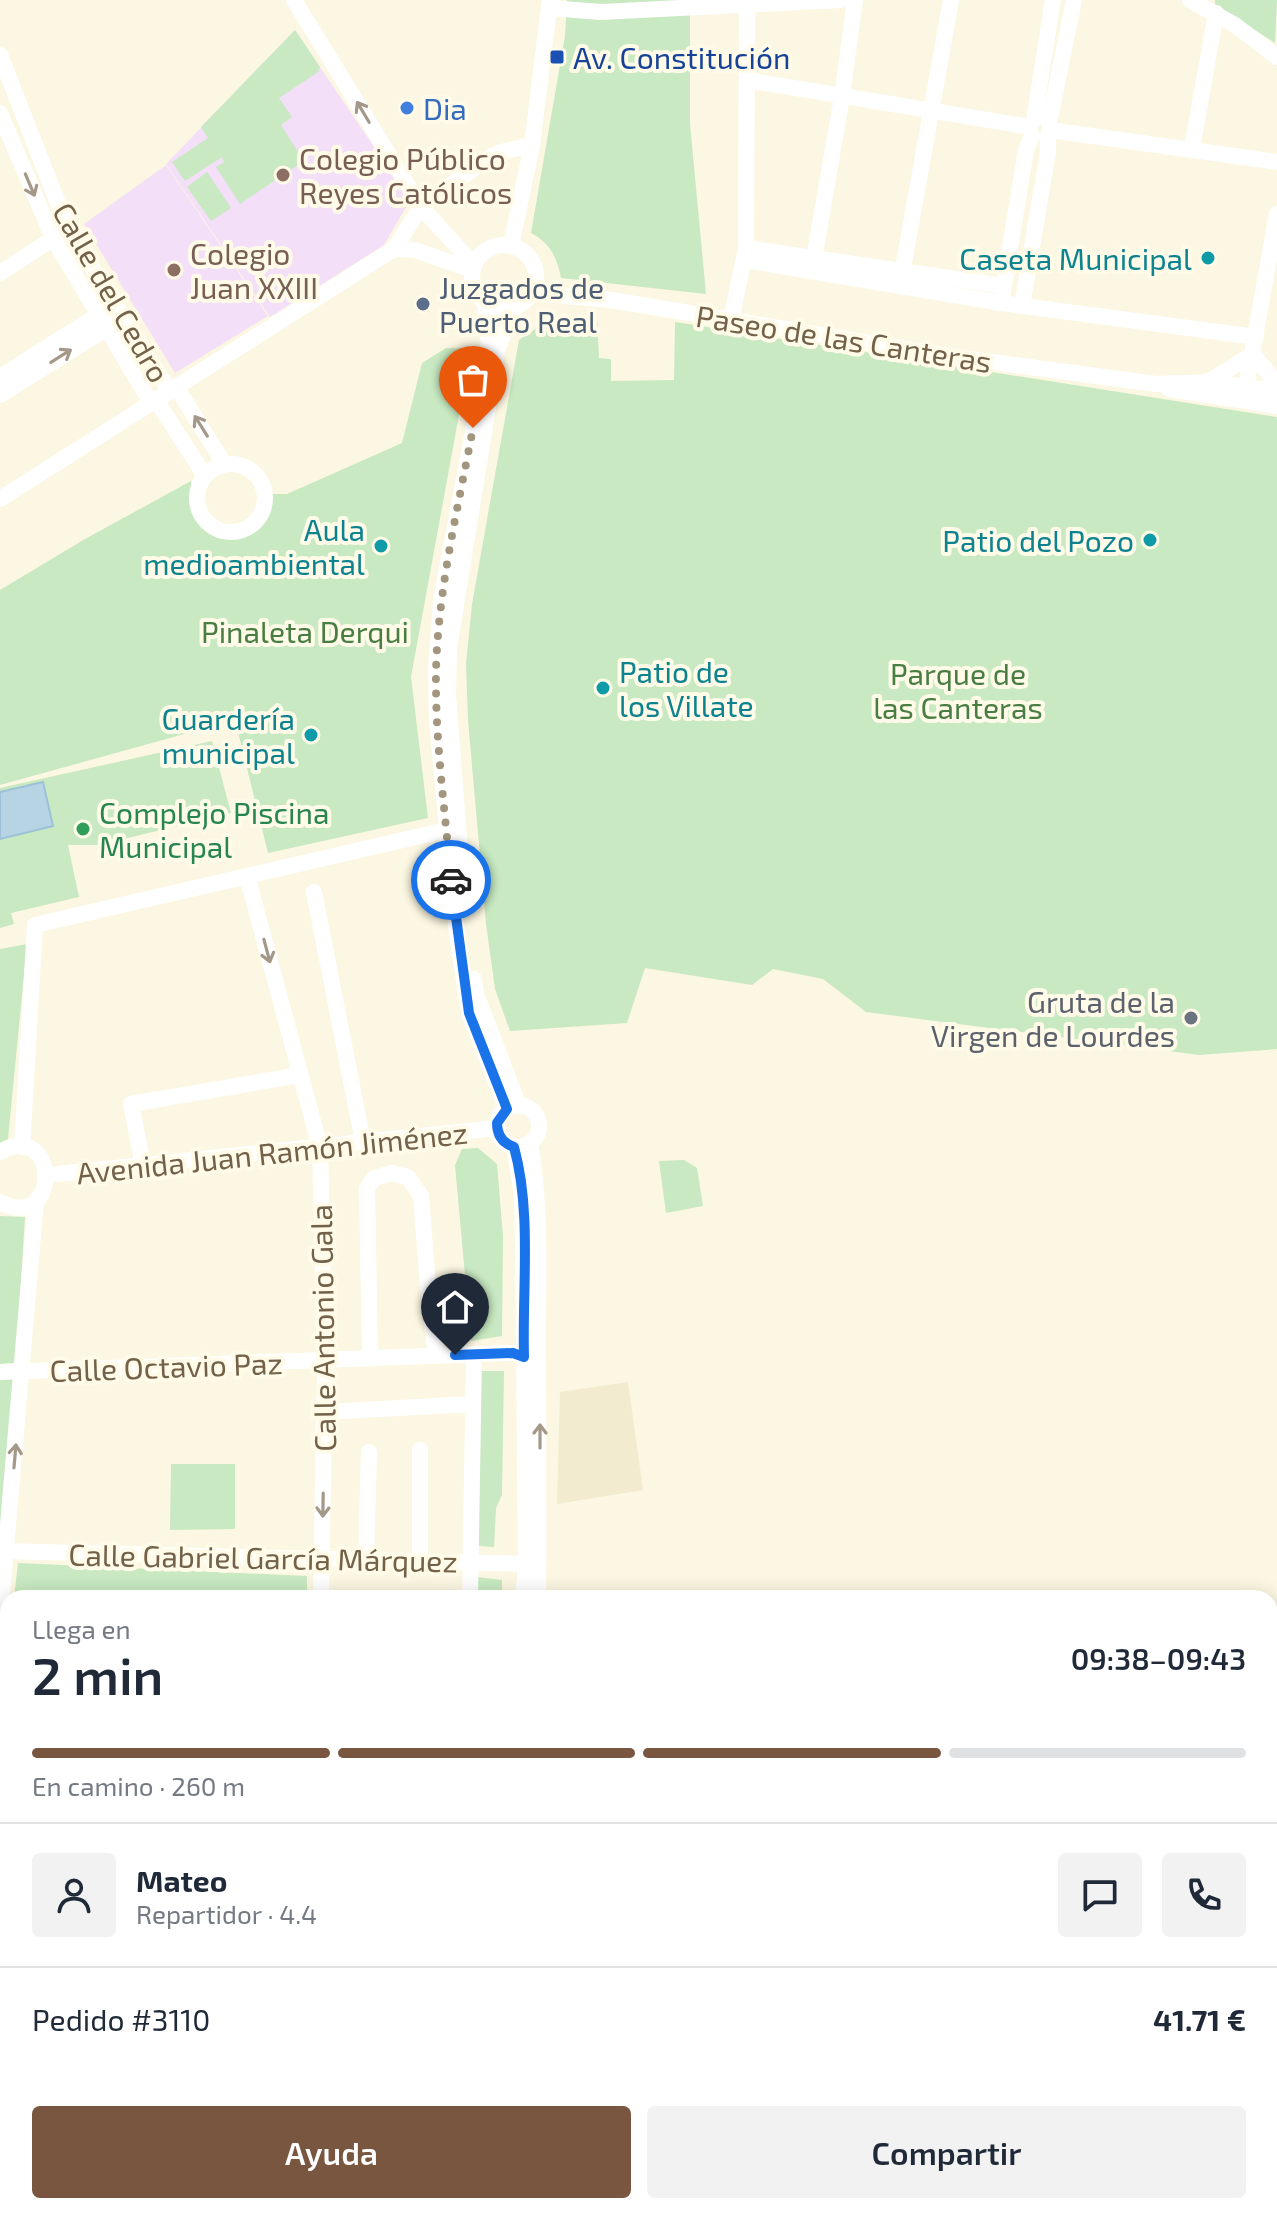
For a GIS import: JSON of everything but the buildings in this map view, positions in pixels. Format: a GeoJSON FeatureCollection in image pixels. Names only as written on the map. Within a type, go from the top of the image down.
{"type":"FeatureCollection","features":[{"type":"Feature","properties":{"kind":"street"},"geometry":{"type":"LineString","coordinates":[[294,0],[421,207],[473,268]]}},
{"type":"Feature","properties":{"kind":"street"},"geometry":{"type":"LineString","coordinates":[[511,246],[532,145],[550,4],[601,12],[841,0]]}},
{"type":"Feature","properties":{"kind":"street"},"geometry":{"type":"LineString","coordinates":[[813,265],[855,0]]}},
{"type":"Feature","properties":{"kind":"street"},"geometry":{"type":"LineString","coordinates":[[901,278],[951,0]]}},
{"type":"Feature","properties":{"kind":"street"},"geometry":{"type":"LineString","coordinates":[[1022,306],[1048,152],[1040,128],[1053,0]]}},
{"type":"Feature","properties":{"kind":"street"},"geometry":{"type":"LineString","coordinates":[[1003,290],[1026,150],[1040,128],[1074,0]]}},
{"type":"Feature","properties":{"kind":"street"},"geometry":{"type":"LineString","coordinates":[[1190,0],[1216,13],[1277,57]]}},
{"type":"Feature","properties":{"kind":"street"},"geometry":{"type":"LineString","coordinates":[[731,320],[745,254],[747,5]]}},
{"type":"Feature","properties":{"kind":"street"},"geometry":{"type":"LineString","coordinates":[[1192,148],[1216,13]]}},
{"type":"Feature","properties":{"kind":"street","name":"Calle del Cedro"},"geometry":{"type":"LineString","coordinates":[[0,55],[68,229],[119,312],[205,476]]}},
{"type":"Feature","properties":{"kind":"street"},"geometry":{"type":"LineString","coordinates":[[747,80],[930,111],[1277,162]]}},
{"type":"Feature","properties":{"kind":"street","name":"Calle del Cedro"},"geometry":{"type":"LineString","coordinates":[[0,113],[53,238],[102,322],[220,457],[221,466]]}},
{"type":"Feature","properties":{"kind":"street"},"geometry":{"type":"LineString","coordinates":[[0,499],[394,249],[421,207],[488,158],[532,145]]}},
{"type":"Feature","properties":{"kind":"street"},"geometry":{"type":"LineString","coordinates":[[1246,387],[1277,214]]}},
{"type":"Feature","properties":{"kind":"street"},"geometry":{"type":"LineString","coordinates":[[0,273],[68,229]]}},
{"type":"Feature","properties":{"kind":"street"},"geometry":{"type":"LineString","coordinates":[[513,1107],[476,994],[467,935],[448,695],[454,600],[495,356],[515,307],[531,293],[536,274],[528,256],[511,246],[489,249],[478,257],[473,268],[474,288],[485,303],[495,308],[515,307]]}},
{"type":"Feature","properties":{"kind":"street"},"geometry":{"type":"LineString","coordinates":[[394,249],[415,250],[473,268]]}},
{"type":"Feature","properties":{"kind":"street"},"geometry":{"type":"LineString","coordinates":[[745,254],[1003,290],[1026,285]]}},
{"type":"Feature","properties":{"kind":"street"},"geometry":{"type":"LineString","coordinates":[[1003,290],[1022,306],[1254,345],[1277,384]]}},
{"type":"Feature","properties":{"kind":"street","name":"Paseo de las Canteras"},"geometry":{"type":"LineString","coordinates":[[531,293],[611,300],[955,357],[1156,384],[1186,394],[1202,388]]}},
{"type":"Feature","properties":{"kind":"street"},"geometry":{"type":"LineString","coordinates":[[485,303],[489,347],[455,520],[440,616],[436,670],[437,721],[457,934],[469,1013],[513,1107]]}},
{"type":"Feature","properties":{"kind":"street"},"geometry":{"type":"LineString","coordinates":[[0,377],[119,312]]}},
{"type":"Feature","properties":{"kind":"street"},"geometry":{"type":"LineString","coordinates":[[0,395],[102,322]]}},
{"type":"Feature","properties":{"kind":"street"},"geometry":{"type":"LineString","coordinates":[[1202,388],[1254,345]]}},
{"type":"Feature","properties":{"kind":"street"},"geometry":{"type":"LineString","coordinates":[[1246,387],[1256,396],[1277,406]]}},
{"type":"Feature","properties":{"kind":"street"},"geometry":{"type":"LineString","coordinates":[[1202,388],[1232,393],[1246,387],[1277,391]]}},
{"type":"Feature","properties":{"kind":"street"},"geometry":{"type":"LineString","coordinates":[[1202,388],[1277,406]]}},
{"type":"Feature","properties":{"kind":"street"},"geometry":{"type":"LineString","coordinates":[[234,464],[257,475],[265,498],[263,511],[252,526],[235,533],[222,532],[203,519],[197,497],[205,476],[221,466],[234,464]]}},
{"type":"Feature","properties":{"kind":"street"},"geometry":{"type":"LineString","coordinates":[[22,1147],[35,925],[446,830]]}},
{"type":"Feature","properties":{"kind":"street","name":"Calle Antonio Gala"},"geometry":{"type":"LineString","coordinates":[[247,876],[320,1147],[325,1360],[321,1590]]}},
{"type":"Feature","properties":{"kind":"street"},"geometry":{"type":"LineString","coordinates":[[314,892],[363,1142]]}},
{"type":"Feature","properties":{"kind":"street"},"geometry":{"type":"LineString","coordinates":[[143,1165],[131,1104],[300,1075]]}},
{"type":"Feature","properties":{"kind":"street"},"geometry":{"type":"LineString","coordinates":[[513,1107],[530,1110],[537,1120],[537,1133],[522,1145],[503,1140],[497,1128],[499,1117],[513,1107]]}},
{"type":"Feature","properties":{"kind":"street","name":"Avenida Juan Ramón Jiménez"},"geometry":{"type":"LineString","coordinates":[[47,1175],[497,1128]]}},
{"type":"Feature","properties":{"kind":"street"},"geometry":{"type":"LineString","coordinates":[[522,1145],[524,1590]]}},
{"type":"Feature","properties":{"kind":"street"},"geometry":{"type":"LineString","coordinates":[[522,1145],[536,1193],[538,1243],[538,1590]]}},
{"type":"Feature","properties":{"kind":"street"},"geometry":{"type":"LineString","coordinates":[[0,1152],[22,1147],[40,1157],[47,1175],[46,1184],[36,1200],[1,1590]]}},
{"type":"Feature","properties":{"kind":"street"},"geometry":{"type":"LineString","coordinates":[[370,1358],[367,1188],[374,1178],[392,1173],[408,1177],[421,1196],[436,1356]]}},
{"type":"Feature","properties":{"kind":"street"},"geometry":{"type":"LineString","coordinates":[[0,1202],[20,1207],[36,1200]]}},
{"type":"Feature","properties":{"kind":"street","name":"Calle Octavio Paz"},"geometry":{"type":"LineString","coordinates":[[0,1372],[513,1353],[524,1357]]}},
{"type":"Feature","properties":{"kind":"street"},"geometry":{"type":"LineString","coordinates":[[470,1590],[474,1355]]}},
{"type":"Feature","properties":{"kind":"street"},"geometry":{"type":"LineString","coordinates":[[324,1412],[473,1404]]}},
{"type":"Feature","properties":{"kind":"street"},"geometry":{"type":"LineString","coordinates":[[420,1450],[420,1561]]}},
{"type":"Feature","properties":{"kind":"street"},"geometry":{"type":"LineString","coordinates":[[366,1559],[369,1452]]}},
{"type":"Feature","properties":{"kind":"street","name":"Calle Gabriel García Márquez"},"geometry":{"type":"LineString","coordinates":[[3,1551],[526,1564]]}},
{"type":"Feature","properties":{"kind":"shaded area","name":"Colegio Público Reyes Católicos"},"geometry":{"type":"Polygon","coordinates":[[[295,30],[410,200],[384,245],[270,317],[166,164],[295,30]]]}},
{"type":"Feature","properties":{"kind":"shaded area","name":"Colegio Juan XXIII"},"geometry":{"type":"Polygon","coordinates":[[[166,165],[268,316],[175,373],[84,224],[166,165]]]}},
{"type":"Feature","properties":{"kind":"shaded area"},"geometry":{"type":"Polygon","coordinates":[[[628,1382],[643,1490],[557,1504],[560,1392],[628,1382]]]}},
{"type":"Feature","properties":{"kind":"green space"},"geometry":{"type":"Polygon","coordinates":[[[567,0],[690,0],[690,124],[706,294],[561,278],[552,251],[531,233],[565,36],[567,0]]]}},
{"type":"Feature","properties":{"kind":"green space"},"geometry":{"type":"Polygon","coordinates":[[[1215,0],[1277,0],[1275,43],[1215,4],[1215,0]]]}},
{"type":"Feature","properties":{"kind":"green space"},"geometry":{"type":"Polygon","coordinates":[[[295,30],[320,67],[318,72],[279,98],[292,117],[281,125],[304,161],[240,204],[216,167],[224,162],[222,157],[185,181],[172,162],[208,138],[201,127],[295,30]]]}},
{"type":"Feature","properties":{"kind":"green space"},"geometry":{"type":"Polygon","coordinates":[[[207,172],[231,208],[211,221],[187,187],[207,172]]]}},
{"type":"Feature","properties":{"kind":"green space","name":"Parque de las Canteras"},"geometry":{"type":"Polygon","coordinates":[[[597,317],[599,358],[611,359],[611,381],[674,380],[675,322],[1277,417],[1277,1049],[1199,1055],[866,1012],[823,979],[773,969],[752,985],[645,968],[627,1023],[510,1031],[495,989],[486,924],[468,720],[466,664],[472,604],[519,340],[551,318],[597,317]]]}},
{"type":"Feature","properties":{"kind":"green space","name":"Pinaleta Derqui"},"geometry":{"type":"Polygon","coordinates":[[[446,348],[471,349],[411,677],[428,818],[268,853],[235,720],[0,785],[0,590],[191,481],[197,521],[236,534],[254,532],[267,512],[271,494],[287,494],[402,443],[422,363],[446,348]]]}},
{"type":"Feature","properties":{"kind":"green space","name":"Complejo Piscina Municipal"},"geometry":{"type":"Polygon","coordinates":[[[212,741],[231,813],[99,845],[68,845],[79,897],[11,913],[14,924],[0,928],[0,788],[212,741]]]}},
{"type":"Feature","properties":{"kind":"green space"},"geometry":{"type":"Polygon","coordinates":[[[27,944],[8,1139],[0,1144],[0,949],[27,944]]]}},
{"type":"Feature","properties":{"kind":"green space"},"geometry":{"type":"Polygon","coordinates":[[[478,1148],[497,1164],[503,1236],[502,1336],[471,1341],[455,1165],[462,1149],[478,1148]]]}},
{"type":"Feature","properties":{"kind":"green space"},"geometry":{"type":"Polygon","coordinates":[[[684,1160],[697,1168],[703,1206],[666,1213],[659,1161],[684,1160]]]}},
{"type":"Feature","properties":{"kind":"green space"},"geometry":{"type":"Polygon","coordinates":[[[0,1216],[25,1217],[16,1363],[0,1364],[0,1216]]]}},
{"type":"Feature","properties":{"kind":"green space"},"geometry":{"type":"Polygon","coordinates":[[[479,1371],[504,1371],[502,1495],[496,1508],[494,1547],[478,1546],[479,1371]]]}},
{"type":"Feature","properties":{"kind":"green space"},"geometry":{"type":"Polygon","coordinates":[[[17,1378],[0,1539],[0,1380],[17,1378]]]}},
{"type":"Feature","properties":{"kind":"green space"},"geometry":{"type":"Polygon","coordinates":[[[171,1464],[235,1464],[235,1529],[170,1530],[171,1464]]]}},
{"type":"Feature","properties":{"kind":"green space"},"geometry":{"type":"Polygon","coordinates":[[[18,1563],[307,1576],[307,1590],[15,1590],[18,1563]]]}},
{"type":"Feature","properties":{"kind":"green space"},"geometry":{"type":"Polygon","coordinates":[[[477,1577],[502,1580],[502,1590],[476,1590],[477,1577]]]}},
{"type":"Feature","properties":{"kind":"water"},"geometry":{"type":"Polygon","coordinates":[[[43,782],[53,826],[0,839],[0,792],[43,782]]]}},
{"type":"Feature","properties":{"kind":"way so far"},"geometry":{"type":"LineString","coordinates":[[451,880],[437,721],[436,670],[441,600],[473,428]]}},
{"type":"Feature","properties":{"kind":"place","name":"Av. Constitución"},"geometry":{"type":"Point","coordinates":[557,57]}},
{"type":"Feature","properties":{"kind":"place","name":"Dia"},"geometry":{"type":"Point","coordinates":[407,108]}},
{"type":"Feature","properties":{"kind":"place","name":"Colegio Público Reyes Católicos"},"geometry":{"type":"Point","coordinates":[283,175]}},
{"type":"Feature","properties":{"kind":"place","name":"Caseta Municipal"},"geometry":{"type":"Point","coordinates":[1208,258]}},
{"type":"Feature","properties":{"kind":"place","name":"Colegio Juan XXIII"},"geometry":{"type":"Point","coordinates":[174,270]}},
{"type":"Feature","properties":{"kind":"place","name":"Juzgados de Puerto Real"},"geometry":{"type":"Point","coordinates":[423,304]}},
{"type":"Feature","properties":{"kind":"place","name":"Patio del Pozo"},"geometry":{"type":"Point","coordinates":[1150,540]}},
{"type":"Feature","properties":{"kind":"place","name":"Aula medioambiental"},"geometry":{"type":"Point","coordinates":[381,546]}},
{"type":"Feature","properties":{"kind":"place","name":"Patio de los Villate"},"geometry":{"type":"Point","coordinates":[603,688]}},
{"type":"Feature","properties":{"kind":"place","name":"Guardería municipal"},"geometry":{"type":"Point","coordinates":[311,735]}},
{"type":"Feature","properties":{"kind":"place","name":"Complejo Piscina Municipal"},"geometry":{"type":"Point","coordinates":[83,829]}},
{"type":"Feature","properties":{"kind":"place","name":"Gruta de la Virgen de Lourdes"},"geometry":{"type":"Point","coordinates":[1191,1018]}},
{"type":"Feature","properties":{"kind":"route"},"geometry":{"type":"LineString","coordinates":[[451,880],[469,1013],[507,1109],[497,1123],[499,1135],[514,1147],[519,1166],[524,1357],[513,1353],[455,1355]]}}]}
